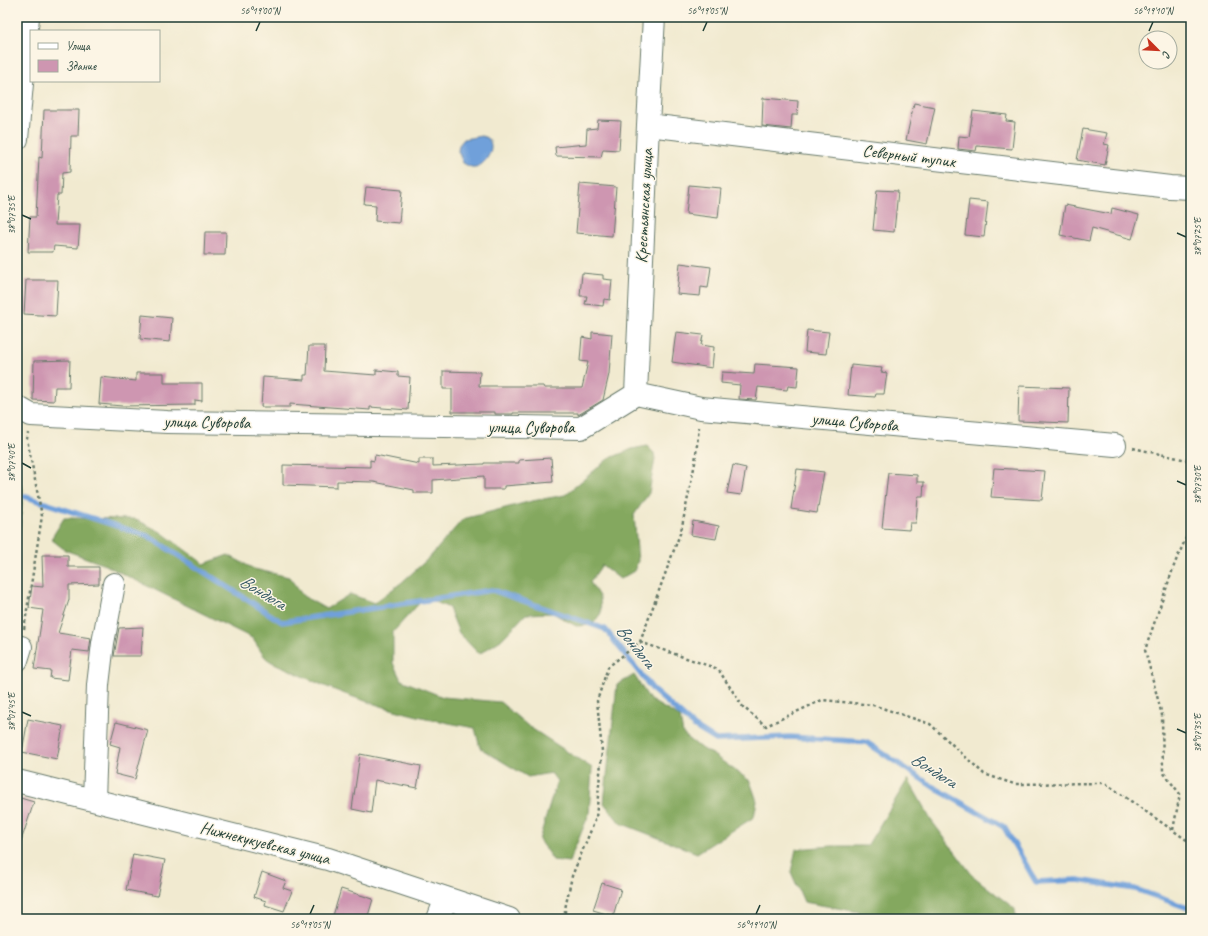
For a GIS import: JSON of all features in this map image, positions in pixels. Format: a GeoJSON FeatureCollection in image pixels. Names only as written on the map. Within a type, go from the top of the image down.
{"type":"FeatureCollection","features":[{"type":"Feature","properties":{"kind":"street"},"geometry":{"type":"LineString","coordinates":[[17,140],[28,17]]}},
{"type":"Feature","properties":{"kind":"street","name":"Крестьянская улица"},"geometry":{"type":"LineString","coordinates":[[636,394],[654,17]]}},
{"type":"Feature","properties":{"kind":"street","name":"Северный тупик"},"geometry":{"type":"LineString","coordinates":[[648,125],[1181,187]]}},
{"type":"Feature","properties":{"kind":"street","name":"улица Суворова"},"geometry":{"type":"LineString","coordinates":[[24,411],[175,422],[580,428],[636,394],[701,408],[1115,444]]}},
{"type":"Feature","properties":{"kind":"street"},"geometry":{"type":"LineString","coordinates":[[94,800],[98,685],[103,643],[114,584]]}},
{"type":"Feature","properties":{"kind":"street","name":"Нижнекукуевская улица"},"geometry":{"type":"LineString","coordinates":[[17,780],[328,859],[509,919]]}},
{"type":"Feature","properties":{"kind":"street"},"geometry":{"type":"LineString","coordinates":[[438,919],[446,898]]}},
{"type":"Feature","properties":{"kind":"path"},"geometry":{"type":"LineString","coordinates":[[565,919],[564,909],[572,876],[596,818],[602,751],[597,701],[608,667],[640,642],[681,531],[695,463],[701,408]]}},
{"type":"Feature","properties":{"kind":"path"},"geometry":{"type":"LineString","coordinates":[[18,651],[29,599],[42,516],[27,439]]}},
{"type":"Feature","properties":{"kind":"path"},"geometry":{"type":"LineString","coordinates":[[1115,444],[1191,461]]}},
{"type":"Feature","properties":{"kind":"path"},"geometry":{"type":"LineString","coordinates":[[1173,830],[1180,794],[1163,772],[1162,714],[1145,650],[1175,563],[1191,527]]}},
{"type":"Feature","properties":{"kind":"path"},"geometry":{"type":"LineString","coordinates":[[640,642],[718,668],[743,707],[766,726],[822,700],[872,705],[930,724],[984,774],[1014,784],[1105,783],[1191,843]]}},
{"type":"Feature","properties":{"kind":"green space"},"geometry":{"type":"Polygon","coordinates":[[[647,446],[654,453],[655,459],[649,493],[634,515],[638,561],[634,571],[620,579],[602,565],[590,582],[600,598],[601,613],[592,625],[576,626],[553,613],[526,614],[501,640],[479,654],[459,633],[449,608],[425,597],[393,632],[393,663],[401,680],[443,697],[500,702],[528,726],[592,768],[589,814],[569,862],[553,860],[539,840],[557,781],[551,773],[528,777],[480,748],[475,728],[428,719],[360,699],[315,682],[275,664],[262,654],[252,638],[105,565],[65,550],[51,539],[64,518],[135,519],[161,532],[204,564],[228,555],[254,569],[289,577],[303,596],[326,609],[350,594],[374,603],[401,583],[430,557],[463,519],[532,501],[565,495],[608,459],[632,449],[647,446]]]}},
{"type":"Feature","properties":{"kind":"green space"},"geometry":{"type":"Polygon","coordinates":[[[17,478],[23,489],[17,547],[17,478]]]}},
{"type":"Feature","properties":{"kind":"green space"},"geometry":{"type":"Polygon","coordinates":[[[634,675],[650,700],[680,717],[683,734],[702,749],[712,754],[750,781],[757,801],[754,817],[697,853],[620,823],[604,803],[617,685],[634,675]]]}},
{"type":"Feature","properties":{"kind":"green space"},"geometry":{"type":"Polygon","coordinates":[[[908,779],[931,820],[973,876],[1015,909],[1016,919],[860,919],[859,912],[804,902],[791,872],[796,849],[832,846],[867,846],[908,779]]]}},
{"type":"Feature","properties":{"kind":"water"},"geometry":{"type":"Polygon","coordinates":[[[481,136],[487,138],[490,142],[490,152],[480,166],[470,167],[463,163],[458,151],[459,145],[464,139],[481,136]]]}},
{"type":"Feature","properties":{"kind":"building"},"geometry":{"type":"Polygon","coordinates":[[[763,98],[798,101],[797,115],[792,115],[791,129],[762,126],[763,98]]]}},
{"type":"Feature","properties":{"kind":"building"},"geometry":{"type":"Polygon","coordinates":[[[914,103],[935,107],[927,144],[906,140],[914,103]]]}},
{"type":"Feature","properties":{"kind":"building"},"geometry":{"type":"Polygon","coordinates":[[[44,110],[79,110],[78,136],[71,136],[70,172],[62,173],[61,195],[57,195],[55,225],[80,225],[78,248],[54,246],[53,252],[28,252],[30,217],[36,217],[39,157],[42,158],[44,110]]]}},
{"type":"Feature","properties":{"kind":"building"},"geometry":{"type":"Polygon","coordinates":[[[973,111],[1007,115],[1006,121],[1015,122],[1012,149],[977,146],[976,151],[958,149],[959,136],[969,137],[973,111]]]}},
{"type":"Feature","properties":{"kind":"building"},"geometry":{"type":"Polygon","coordinates":[[[598,120],[621,121],[619,150],[603,149],[601,157],[556,156],[555,147],[586,144],[587,129],[597,128],[598,120]]]}},
{"type":"Feature","properties":{"kind":"building"},"geometry":{"type":"Polygon","coordinates":[[[1083,129],[1107,133],[1104,144],[1109,145],[1105,165],[1077,160],[1083,129]]]}},
{"type":"Feature","properties":{"kind":"building"},"geometry":{"type":"Polygon","coordinates":[[[580,184],[616,187],[612,236],[576,233],[580,184]]]}},
{"type":"Feature","properties":{"kind":"building"},"geometry":{"type":"Polygon","coordinates":[[[689,185],[721,188],[718,218],[686,214],[689,185]]]}},
{"type":"Feature","properties":{"kind":"building"},"geometry":{"type":"Polygon","coordinates":[[[366,187],[402,190],[399,223],[375,221],[376,205],[364,204],[366,187]]]}},
{"type":"Feature","properties":{"kind":"building"},"geometry":{"type":"Polygon","coordinates":[[[877,190],[898,191],[894,232],[873,230],[877,190]]]}},
{"type":"Feature","properties":{"kind":"building"},"geometry":{"type":"Polygon","coordinates":[[[969,200],[988,202],[984,237],[965,235],[969,200]]]}},
{"type":"Feature","properties":{"kind":"building"},"geometry":{"type":"Polygon","coordinates":[[[1065,205],[1111,214],[1112,208],[1139,215],[1132,239],[1092,228],[1089,241],[1060,235],[1065,205]]]}},
{"type":"Feature","properties":{"kind":"building"},"geometry":{"type":"Polygon","coordinates":[[[205,232],[226,232],[225,255],[204,255],[205,232]]]}},
{"type":"Feature","properties":{"kind":"building"},"geometry":{"type":"Polygon","coordinates":[[[680,263],[711,267],[708,288],[701,287],[700,296],[677,294],[680,263]]]}},
{"type":"Feature","properties":{"kind":"building"},"geometry":{"type":"Polygon","coordinates":[[[582,273],[603,275],[603,279],[612,280],[610,300],[604,299],[603,306],[585,304],[587,296],[580,296],[582,273]]]}},
{"type":"Feature","properties":{"kind":"building"},"geometry":{"type":"Polygon","coordinates":[[[26,280],[58,280],[56,316],[24,314],[26,280]]]}},
{"type":"Feature","properties":{"kind":"building"},"geometry":{"type":"Polygon","coordinates":[[[142,315],[172,318],[170,342],[140,339],[142,315]]]}},
{"type":"Feature","properties":{"kind":"building"},"geometry":{"type":"Polygon","coordinates":[[[807,330],[829,332],[826,354],[805,352],[807,330]]]}},
{"type":"Feature","properties":{"kind":"building"},"geometry":{"type":"Polygon","coordinates":[[[592,332],[612,334],[609,374],[603,400],[578,415],[578,413],[495,414],[495,412],[452,412],[452,389],[443,389],[443,371],[480,372],[479,386],[543,386],[544,388],[582,388],[588,362],[580,361],[582,337],[592,339],[592,332]]]}},
{"type":"Feature","properties":{"kind":"building"},"geometry":{"type":"Polygon","coordinates":[[[676,332],[703,335],[701,345],[714,347],[712,368],[672,362],[676,332]]]}},
{"type":"Feature","properties":{"kind":"building"},"geometry":{"type":"Polygon","coordinates":[[[309,346],[325,346],[324,371],[376,375],[376,370],[398,372],[398,376],[410,377],[408,410],[370,407],[370,410],[290,404],[290,407],[261,407],[263,377],[304,380],[304,375],[307,375],[309,346]]]}},
{"type":"Feature","properties":{"kind":"building"},"geometry":{"type":"Polygon","coordinates":[[[70,360],[69,387],[55,387],[54,401],[33,400],[34,361],[70,360]]]}},
{"type":"Feature","properties":{"kind":"building"},"geometry":{"type":"Polygon","coordinates":[[[755,364],[799,367],[797,387],[788,386],[787,390],[758,387],[756,400],[739,399],[740,385],[721,383],[722,372],[754,374],[755,364]]]}},
{"type":"Feature","properties":{"kind":"building"},"geometry":{"type":"Polygon","coordinates":[[[851,365],[882,368],[881,372],[887,373],[884,394],[876,394],[875,397],[848,395],[851,365]]]}},
{"type":"Feature","properties":{"kind":"building"},"geometry":{"type":"Polygon","coordinates":[[[136,373],[164,373],[164,383],[202,383],[202,401],[195,400],[195,405],[122,406],[99,404],[101,377],[136,381],[136,373]]]}},
{"type":"Feature","properties":{"kind":"building"},"geometry":{"type":"Polygon","coordinates":[[[1019,386],[1069,388],[1068,423],[1018,421],[1019,386]]]}},
{"type":"Feature","properties":{"kind":"building"},"geometry":{"type":"Polygon","coordinates":[[[375,455],[419,464],[419,459],[433,459],[433,466],[484,463],[519,463],[519,460],[551,458],[553,482],[504,486],[504,489],[484,489],[484,476],[433,480],[433,493],[414,493],[414,490],[374,482],[337,481],[337,487],[283,485],[283,465],[370,467],[370,460],[374,461],[375,455]]]}},
{"type":"Feature","properties":{"kind":"building"},"geometry":{"type":"Polygon","coordinates":[[[733,465],[746,468],[741,495],[727,493],[733,465]]]}},
{"type":"Feature","properties":{"kind":"building"},"geometry":{"type":"Polygon","coordinates":[[[994,468],[1045,471],[1042,500],[991,497],[994,468]]]}},
{"type":"Feature","properties":{"kind":"building"},"geometry":{"type":"Polygon","coordinates":[[[797,469],[824,472],[817,513],[791,509],[797,469]]]}},
{"type":"Feature","properties":{"kind":"building"},"geometry":{"type":"Polygon","coordinates":[[[888,473],[917,475],[917,482],[924,482],[923,497],[918,497],[916,523],[910,523],[909,530],[882,528],[888,473]]]}},
{"type":"Feature","properties":{"kind":"building"},"geometry":{"type":"Polygon","coordinates":[[[693,521],[719,526],[716,539],[691,535],[693,521]]]}},
{"type":"Feature","properties":{"kind":"building"},"geometry":{"type":"Polygon","coordinates":[[[42,555],[68,555],[68,567],[99,567],[99,584],[69,585],[69,600],[58,633],[91,638],[89,652],[72,650],[68,680],[50,678],[51,671],[34,669],[43,610],[29,608],[32,586],[43,587],[42,555]]]}},
{"type":"Feature","properties":{"kind":"building"},"geometry":{"type":"Polygon","coordinates":[[[143,627],[141,656],[114,656],[119,628],[143,627]]]}},
{"type":"Feature","properties":{"kind":"building"},"geometry":{"type":"Polygon","coordinates":[[[28,719],[63,726],[57,759],[22,752],[28,719]]]}},
{"type":"Feature","properties":{"kind":"building"},"geometry":{"type":"Polygon","coordinates":[[[116,722],[148,730],[135,779],[115,774],[120,747],[110,744],[116,722]]]}},
{"type":"Feature","properties":{"kind":"building"},"geometry":{"type":"Polygon","coordinates":[[[360,754],[421,766],[417,788],[375,780],[371,813],[352,809],[360,754]]]}},
{"type":"Feature","properties":{"kind":"building"},"geometry":{"type":"Polygon","coordinates":[[[17,797],[34,802],[20,844],[17,844],[17,797]]]}},
{"type":"Feature","properties":{"kind":"building"},"geometry":{"type":"Polygon","coordinates":[[[133,854],[165,860],[157,896],[126,890],[133,854]]]}},
{"type":"Feature","properties":{"kind":"building"},"geometry":{"type":"Polygon","coordinates":[[[262,872],[286,881],[283,888],[292,891],[284,911],[265,905],[266,901],[254,897],[262,872]]]}},
{"type":"Feature","properties":{"kind":"building"},"geometry":{"type":"Polygon","coordinates":[[[602,883],[621,889],[613,916],[593,910],[602,883]]]}},
{"type":"Feature","properties":{"kind":"building"},"geometry":{"type":"Polygon","coordinates":[[[341,889],[373,899],[367,919],[332,919],[341,889]]]}},
{"type":"Feature","properties":{"kind":"waterway","name":"Вондюга"},"geometry":{"type":"LineString","coordinates":[[17,494],[148,536],[282,622],[492,590],[605,629],[654,691],[695,727],[716,740],[790,737],[866,742],[935,788],[1004,827],[1036,882],[1078,880],[1135,889],[1191,909]]}}]}
